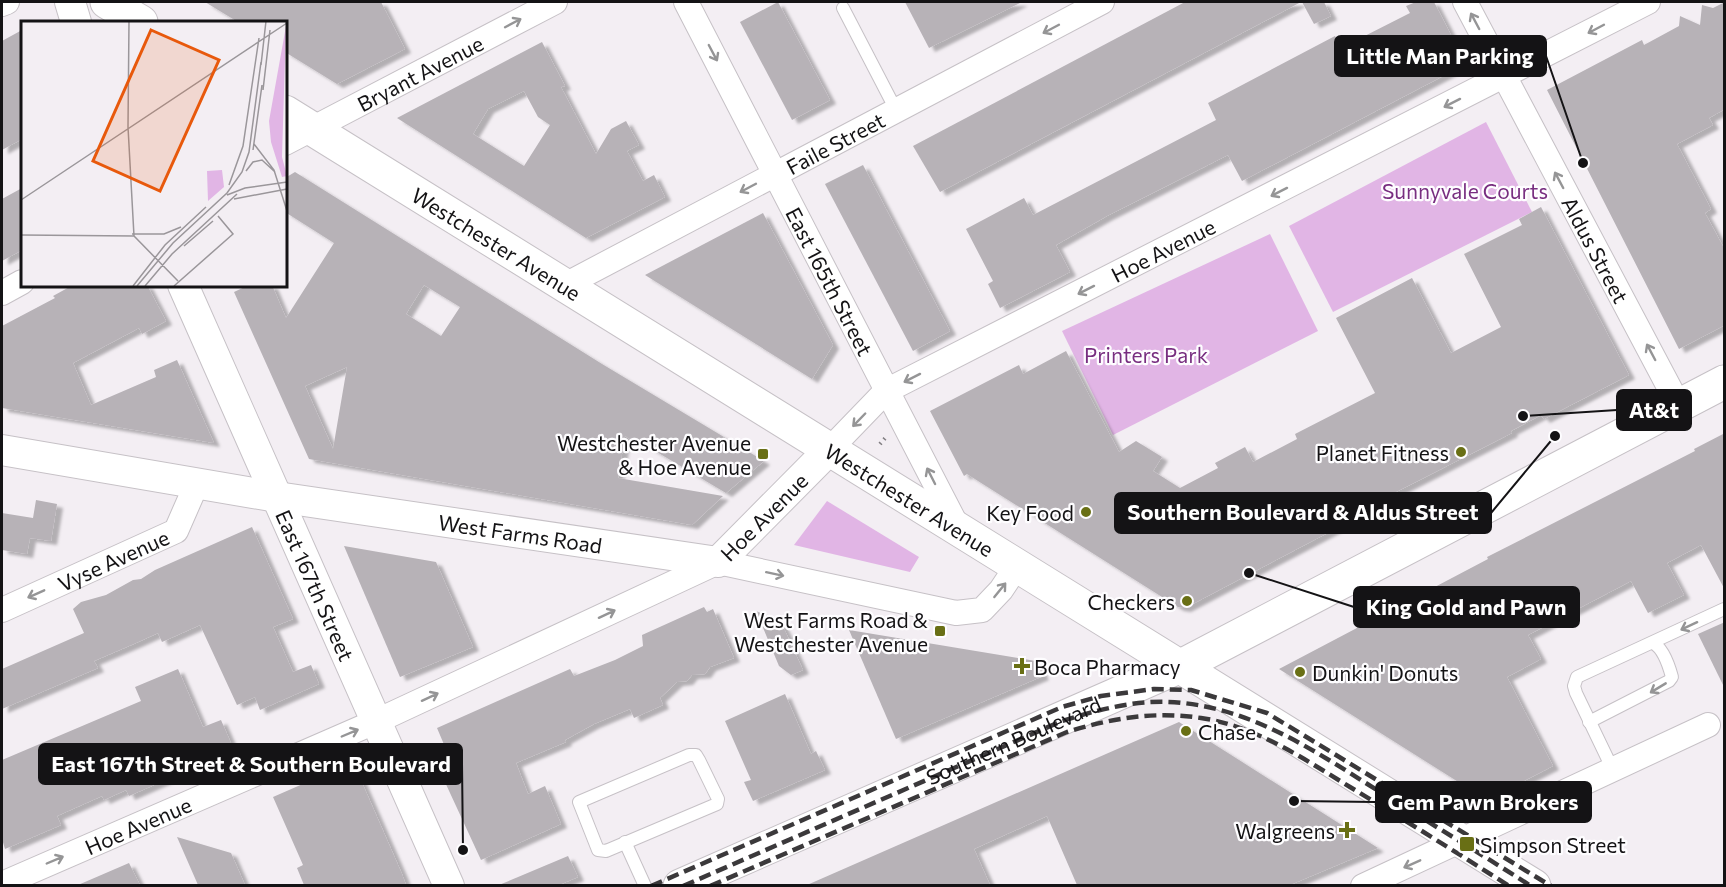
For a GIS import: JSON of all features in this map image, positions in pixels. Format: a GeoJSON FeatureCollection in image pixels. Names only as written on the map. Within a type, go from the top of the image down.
{"type":"FeatureCollection","features":[{"type":"Feature","properties":{"kind":"main road"},"geometry":{"type":"LineString","coordinates":[[107,2],[139,21]]}},
{"type":"Feature","properties":{"kind":"main road","name":"Westchester Avenue"},"geometry":{"type":"LineString","coordinates":[[286,114],[299,136],[567,284],[1461,842],[1534,885]]}},
{"type":"Feature","properties":{"kind":"main road","name":"Southern Boulevard"},"geometry":{"type":"LineString","coordinates":[[680,885],[1181,666],[1678,404],[1725,382]]}},
{"type":"Feature","properties":{"kind":"street"},"geometry":{"type":"LineString","coordinates":[[2,4],[7,2]]}},
{"type":"Feature","properties":{"kind":"street"},"geometry":{"type":"LineString","coordinates":[[70,2],[76,21]]}},
{"type":"Feature","properties":{"kind":"street","name":"Bryant Avenue"},"geometry":{"type":"LineString","coordinates":[[299,136],[555,2]]}},
{"type":"Feature","properties":{"kind":"street","name":"East 165th Street"},"geometry":{"type":"LineString","coordinates":[[686,2],[958,528]]}},
{"type":"Feature","properties":{"kind":"street","name":"Faile Street"},"geometry":{"type":"LineString","coordinates":[[567,284],[1102,2]]}},
{"type":"Feature","properties":{"kind":"street","name":"Aldus Street"},"geometry":{"type":"LineString","coordinates":[[1465,2],[1678,404]]}},
{"type":"Feature","properties":{"kind":"street","name":"Hoe Avenue"},"geometry":{"type":"LineString","coordinates":[[2,884],[377,721],[718,562],[886,392],[1648,2]]}},
{"type":"Feature","properties":{"kind":"street"},"geometry":{"type":"LineString","coordinates":[[2,293],[21,283]]}},
{"type":"Feature","properties":{"kind":"street","name":"East 167th Street"},"geometry":{"type":"LineString","coordinates":[[183,286],[449,885]]}},
{"type":"Feature","properties":{"kind":"street","name":"West Farms Road"},"geometry":{"type":"LineString","coordinates":[[2,450],[277,497],[718,562],[956,613],[982,610],[1002,590],[1017,566]]}},
{"type":"Feature","properties":{"kind":"street","name":"Vyse Avenue"},"geometry":{"type":"LineString","coordinates":[[2,610],[176,531],[197,483]]}},
{"type":"Feature","properties":{"kind":"street"},"geometry":{"type":"LineString","coordinates":[[1363,885],[1461,842],[1708,725]]}},
{"type":"Feature","properties":{"kind":"lane"},"geometry":{"type":"LineString","coordinates":[[843,8],[896,110]]}},
{"type":"Feature","properties":{"kind":"lane"},"geometry":{"type":"LineString","coordinates":[[1613,770],[1576,693],[1574,686],[1577,677],[1725,609]]}},
{"type":"Feature","properties":{"kind":"lane"},"geometry":{"type":"LineString","coordinates":[[1589,722],[1669,681],[1672,677],[1671,670],[1658,645],[1653,643]]}},
{"type":"Feature","properties":{"kind":"lane"},"geometry":{"type":"LineString","coordinates":[[689,755],[696,755],[718,799],[717,804],[626,842],[606,850],[598,850],[579,802],[689,755]]}},
{"type":"Feature","properties":{"kind":"lane"},"geometry":{"type":"LineString","coordinates":[[626,842],[645,885]]}},
{"type":"Feature","properties":{"kind":"path"},"geometry":{"type":"LineString","coordinates":[[878,433],[886,437],[880,444]]}},
{"type":"Feature","properties":{"kind":"green space","name":"Sunnyvale Courts"},"geometry":{"type":"Polygon","coordinates":[[[1486,122],[1532,212],[1333,312],[1289,226],[1486,122]]]}},
{"type":"Feature","properties":{"kind":"green space","name":"Printers Park"},"geometry":{"type":"Polygon","coordinates":[[[1270,234],[1318,331],[1113,435],[1062,331],[1270,234]]]}},
{"type":"Feature","properties":{"kind":"green space"},"geometry":{"type":"Polygon","coordinates":[[[827,501],[919,557],[910,572],[794,545],[827,501]]]}},
{"type":"Feature","properties":{"kind":"building"},"geometry":{"type":"Polygon","coordinates":[[[205,2],[381,2],[405,49],[337,84],[286,53],[286,21],[236,21],[205,2]]]}},
{"type":"Feature","properties":{"kind":"building"},"geometry":{"type":"Polygon","coordinates":[[[778,2],[830,100],[792,120],[740,22],[778,2]]]}},
{"type":"Feature","properties":{"kind":"building"},"geometry":{"type":"Polygon","coordinates":[[[905,2],[1022,2],[929,48],[905,2]]]}},
{"type":"Feature","properties":{"kind":"building"},"geometry":{"type":"Polygon","coordinates":[[[1185,2],[1301,2],[940,192],[913,146],[1185,2]]]}},
{"type":"Feature","properties":{"kind":"building"},"geometry":{"type":"Polygon","coordinates":[[[1302,2],[1324,2],[1331,16],[1314,24],[1302,2]]]}},
{"type":"Feature","properties":{"kind":"building"},"geometry":{"type":"Polygon","coordinates":[[[1416,2],[1434,2],[1466,64],[1242,181],[1228,155],[1107,216],[1056,245],[1070,272],[1000,308],[988,284],[993,281],[966,229],[1024,198],[1033,215],[1216,120],[1208,103],[1335,36],[1341,48],[1410,13],[1406,6],[1416,2]]]}},
{"type":"Feature","properties":{"kind":"building"},"geometry":{"type":"Polygon","coordinates":[[[1725,2],[1725,109],[1709,118],[1713,125],[1677,144],[1711,209],[1705,213],[1725,250],[1725,325],[1679,349],[1547,90],[1642,40],[1644,45],[1679,26],[1680,16],[1700,25],[1702,5],[1713,8],[1725,2]]]}},
{"type":"Feature","properties":{"kind":"building"},"geometry":{"type":"Polygon","coordinates":[[[21,31],[21,140],[2,150],[2,41],[21,31]]]}},
{"type":"Feature","properties":{"kind":"building"},"geometry":{"type":"Polygon","coordinates":[[[542,42],[565,86],[561,87],[596,154],[611,129],[626,121],[639,145],[627,151],[643,181],[654,175],[665,197],[586,238],[397,118],[542,42]],[[524,91],[488,109],[473,134],[524,166],[550,125],[538,117],[524,91]]]}},
{"type":"Feature","properties":{"kind":"building"},"geometry":{"type":"Polygon","coordinates":[[[863,165],[950,331],[913,351],[825,184],[863,165]]]}},
{"type":"Feature","properties":{"kind":"building"},"geometry":{"type":"Polygon","coordinates":[[[295,172],[602,364],[764,461],[726,493],[635,439],[633,441],[625,436],[618,478],[723,496],[692,525],[309,459],[234,292],[247,286],[272,286],[286,318],[334,243],[286,213],[286,177],[295,172]],[[424,285],[406,314],[441,336],[460,307],[424,285]],[[347,367],[305,386],[333,449],[347,367]]]}},
{"type":"Feature","properties":{"kind":"building"},"geometry":{"type":"Polygon","coordinates":[[[21,189],[21,251],[2,261],[2,199],[21,189]]]}},
{"type":"Feature","properties":{"kind":"building"},"geometry":{"type":"Polygon","coordinates":[[[1541,207],[1629,375],[1544,419],[1541,415],[1511,431],[1512,433],[1335,523],[1337,528],[1185,608],[1178,607],[967,474],[964,476],[930,411],[1019,365],[1023,374],[1066,351],[1119,452],[1136,441],[1162,457],[1153,471],[1180,488],[1218,468],[1215,463],[1245,447],[1253,462],[1297,439],[1295,434],[1375,393],[1336,318],[1412,278],[1451,353],[1501,327],[1464,254],[1522,225],[1519,219],[1541,207]]]}},
{"type":"Feature","properties":{"kind":"building"},"geometry":{"type":"Polygon","coordinates":[[[763,213],[833,345],[812,379],[645,275],[763,213]]]}},
{"type":"Feature","properties":{"kind":"building"},"geometry":{"type":"Polygon","coordinates":[[[71,286],[148,286],[166,321],[142,334],[139,328],[73,363],[91,405],[156,377],[154,370],[177,360],[214,443],[2,408],[2,326],[55,298],[53,296],[71,286]]]}},
{"type":"Feature","properties":{"kind":"building"},"geometry":{"type":"Polygon","coordinates":[[[1725,433],[1725,590],[1701,545],[1667,563],[1684,595],[1648,613],[1631,581],[1528,635],[1541,659],[1507,677],[1553,766],[1487,800],[1279,669],[1488,559],[1487,557],[1695,451],[1694,449],[1725,433]]]}},
{"type":"Feature","properties":{"kind":"building"},"geometry":{"type":"Polygon","coordinates":[[[36,500],[57,504],[51,541],[30,538],[27,554],[2,550],[2,513],[33,518],[36,500]]]}},
{"type":"Feature","properties":{"kind":"building"},"geometry":{"type":"Polygon","coordinates":[[[252,527],[293,619],[273,627],[293,672],[311,665],[319,684],[260,710],[255,697],[237,705],[200,625],[162,642],[158,633],[94,661],[98,668],[2,709],[2,669],[84,633],[73,609],[81,602],[106,595],[133,580],[141,579],[155,570],[252,527]]]}},
{"type":"Feature","properties":{"kind":"building"},"geometry":{"type":"Polygon","coordinates":[[[344,546],[436,562],[473,647],[400,677],[344,546]]]}},
{"type":"Feature","properties":{"kind":"building"},"geometry":{"type":"Polygon","coordinates":[[[704,607],[707,612],[713,609],[734,658],[710,667],[705,674],[692,675],[687,681],[677,682],[660,698],[663,705],[634,718],[630,709],[594,724],[565,740],[566,742],[516,763],[528,794],[545,786],[561,824],[481,860],[444,780],[457,775],[437,728],[570,669],[574,676],[615,660],[643,646],[642,635],[704,607]]]}},
{"type":"Feature","properties":{"kind":"building"},"geometry":{"type":"Polygon","coordinates":[[[756,611],[781,622],[803,670],[791,675],[779,666],[756,611]]]}},
{"type":"Feature","properties":{"kind":"building"},"geometry":{"type":"Polygon","coordinates":[[[1725,622],[1725,689],[1698,634],[1725,622]]]}},
{"type":"Feature","properties":{"kind":"building"},"geometry":{"type":"Polygon","coordinates":[[[849,630],[1036,661],[1043,676],[896,739],[849,630]]]}},
{"type":"Feature","properties":{"kind":"building"},"geometry":{"type":"Polygon","coordinates":[[[178,669],[203,727],[221,720],[234,750],[129,796],[126,790],[104,800],[102,796],[57,816],[61,825],[5,849],[2,839],[2,760],[141,701],[135,687],[178,669]]]}},
{"type":"Feature","properties":{"kind":"building"},"geometry":{"type":"Polygon","coordinates":[[[785,694],[811,754],[816,751],[825,770],[753,801],[744,782],[751,780],[725,721],[785,694]]]}},
{"type":"Feature","properties":{"kind":"building"},"geometry":{"type":"Polygon","coordinates":[[[1179,722],[1378,848],[1290,885],[1077,885],[1047,816],[974,849],[990,885],[807,885],[1179,722]]]}},
{"type":"Feature","properties":{"kind":"building"},"geometry":{"type":"Polygon","coordinates":[[[353,762],[406,885],[304,885],[297,868],[303,865],[273,797],[353,762]]]}},
{"type":"Feature","properties":{"kind":"building"},"geometry":{"type":"Polygon","coordinates":[[[177,837],[231,853],[245,885],[198,885],[177,837]]]}},
{"type":"Feature","properties":{"kind":"building"},"geometry":{"type":"Polygon","coordinates":[[[568,856],[578,877],[559,885],[499,885],[568,856]]]}},
{"type":"Feature","properties":{"kind":"building"},"geometry":{"type":"Polygon","coordinates":[[[129,863],[140,885],[78,885],[129,863]]]}},
{"type":"Feature","properties":{"kind":"railway"},"geometry":{"type":"LineString","coordinates":[[651,886],[1062,707],[1101,696],[1154,689],[1191,690],[1267,713],[1551,886]]}},
{"type":"Feature","properties":{"kind":"railway"},"geometry":{"type":"LineString","coordinates":[[683,886],[1062,721],[1091,712],[1152,702],[1183,703],[1210,708],[1262,724],[1310,749],[1531,886]]}},
{"type":"Feature","properties":{"kind":"railway"},"geometry":{"type":"LineString","coordinates":[[710,886],[1067,732],[1133,717],[1167,715],[1221,722],[1279,745],[1509,886]]}},
{"type":"Feature","properties":{"kind":"place","name":"Little Man Parking"},"geometry":{"type":"Point","coordinates":[1583,163]}},
{"type":"Feature","properties":{"kind":"place","name":"At&t"},"geometry":{"type":"Point","coordinates":[1523,416]}},
{"type":"Feature","properties":{"kind":"place","name":"Southern Boulevard & Aldus Street"},"geometry":{"type":"Point","coordinates":[1555,436]}},
{"type":"Feature","properties":{"kind":"place","name":"Planet Fitness"},"geometry":{"type":"Point","coordinates":[1461,452]}},
{"type":"Feature","properties":{"kind":"place","name":"Westchester Avenue & Hoe Avenue"},"geometry":{"type":"Point","coordinates":[763,454]}},
{"type":"Feature","properties":{"kind":"place","name":"Key Food"},"geometry":{"type":"Point","coordinates":[1086,512]}},
{"type":"Feature","properties":{"kind":"place","name":"King Gold and Pawn"},"geometry":{"type":"Point","coordinates":[1249,573]}},
{"type":"Feature","properties":{"kind":"place","name":"Checkers"},"geometry":{"type":"Point","coordinates":[1187,601]}},
{"type":"Feature","properties":{"kind":"place","name":"West Farms Road & Westchester Avenue"},"geometry":{"type":"Point","coordinates":[940,631]}},
{"type":"Feature","properties":{"kind":"place","name":"Boca Pharmacy"},"geometry":{"type":"Point","coordinates":[1022,666]}},
{"type":"Feature","properties":{"kind":"place","name":"Dunkin' Donuts"},"geometry":{"type":"Point","coordinates":[1300,672]}},
{"type":"Feature","properties":{"kind":"place","name":"Chase"},"geometry":{"type":"Point","coordinates":[1186,731]}},
{"type":"Feature","properties":{"kind":"place","name":"Gem Pawn Brokers"},"geometry":{"type":"Point","coordinates":[1294,801]}},
{"type":"Feature","properties":{"kind":"place","name":"Walgreens"},"geometry":{"type":"Point","coordinates":[1347,830]}},
{"type":"Feature","properties":{"kind":"place","name":"Simpson Street"},"geometry":{"type":"Point","coordinates":[1467,844]}},
{"type":"Feature","properties":{"kind":"place","name":"East 167th Street & Southern Boulevard"},"geometry":{"type":"Point","coordinates":[463,850]}}]}
